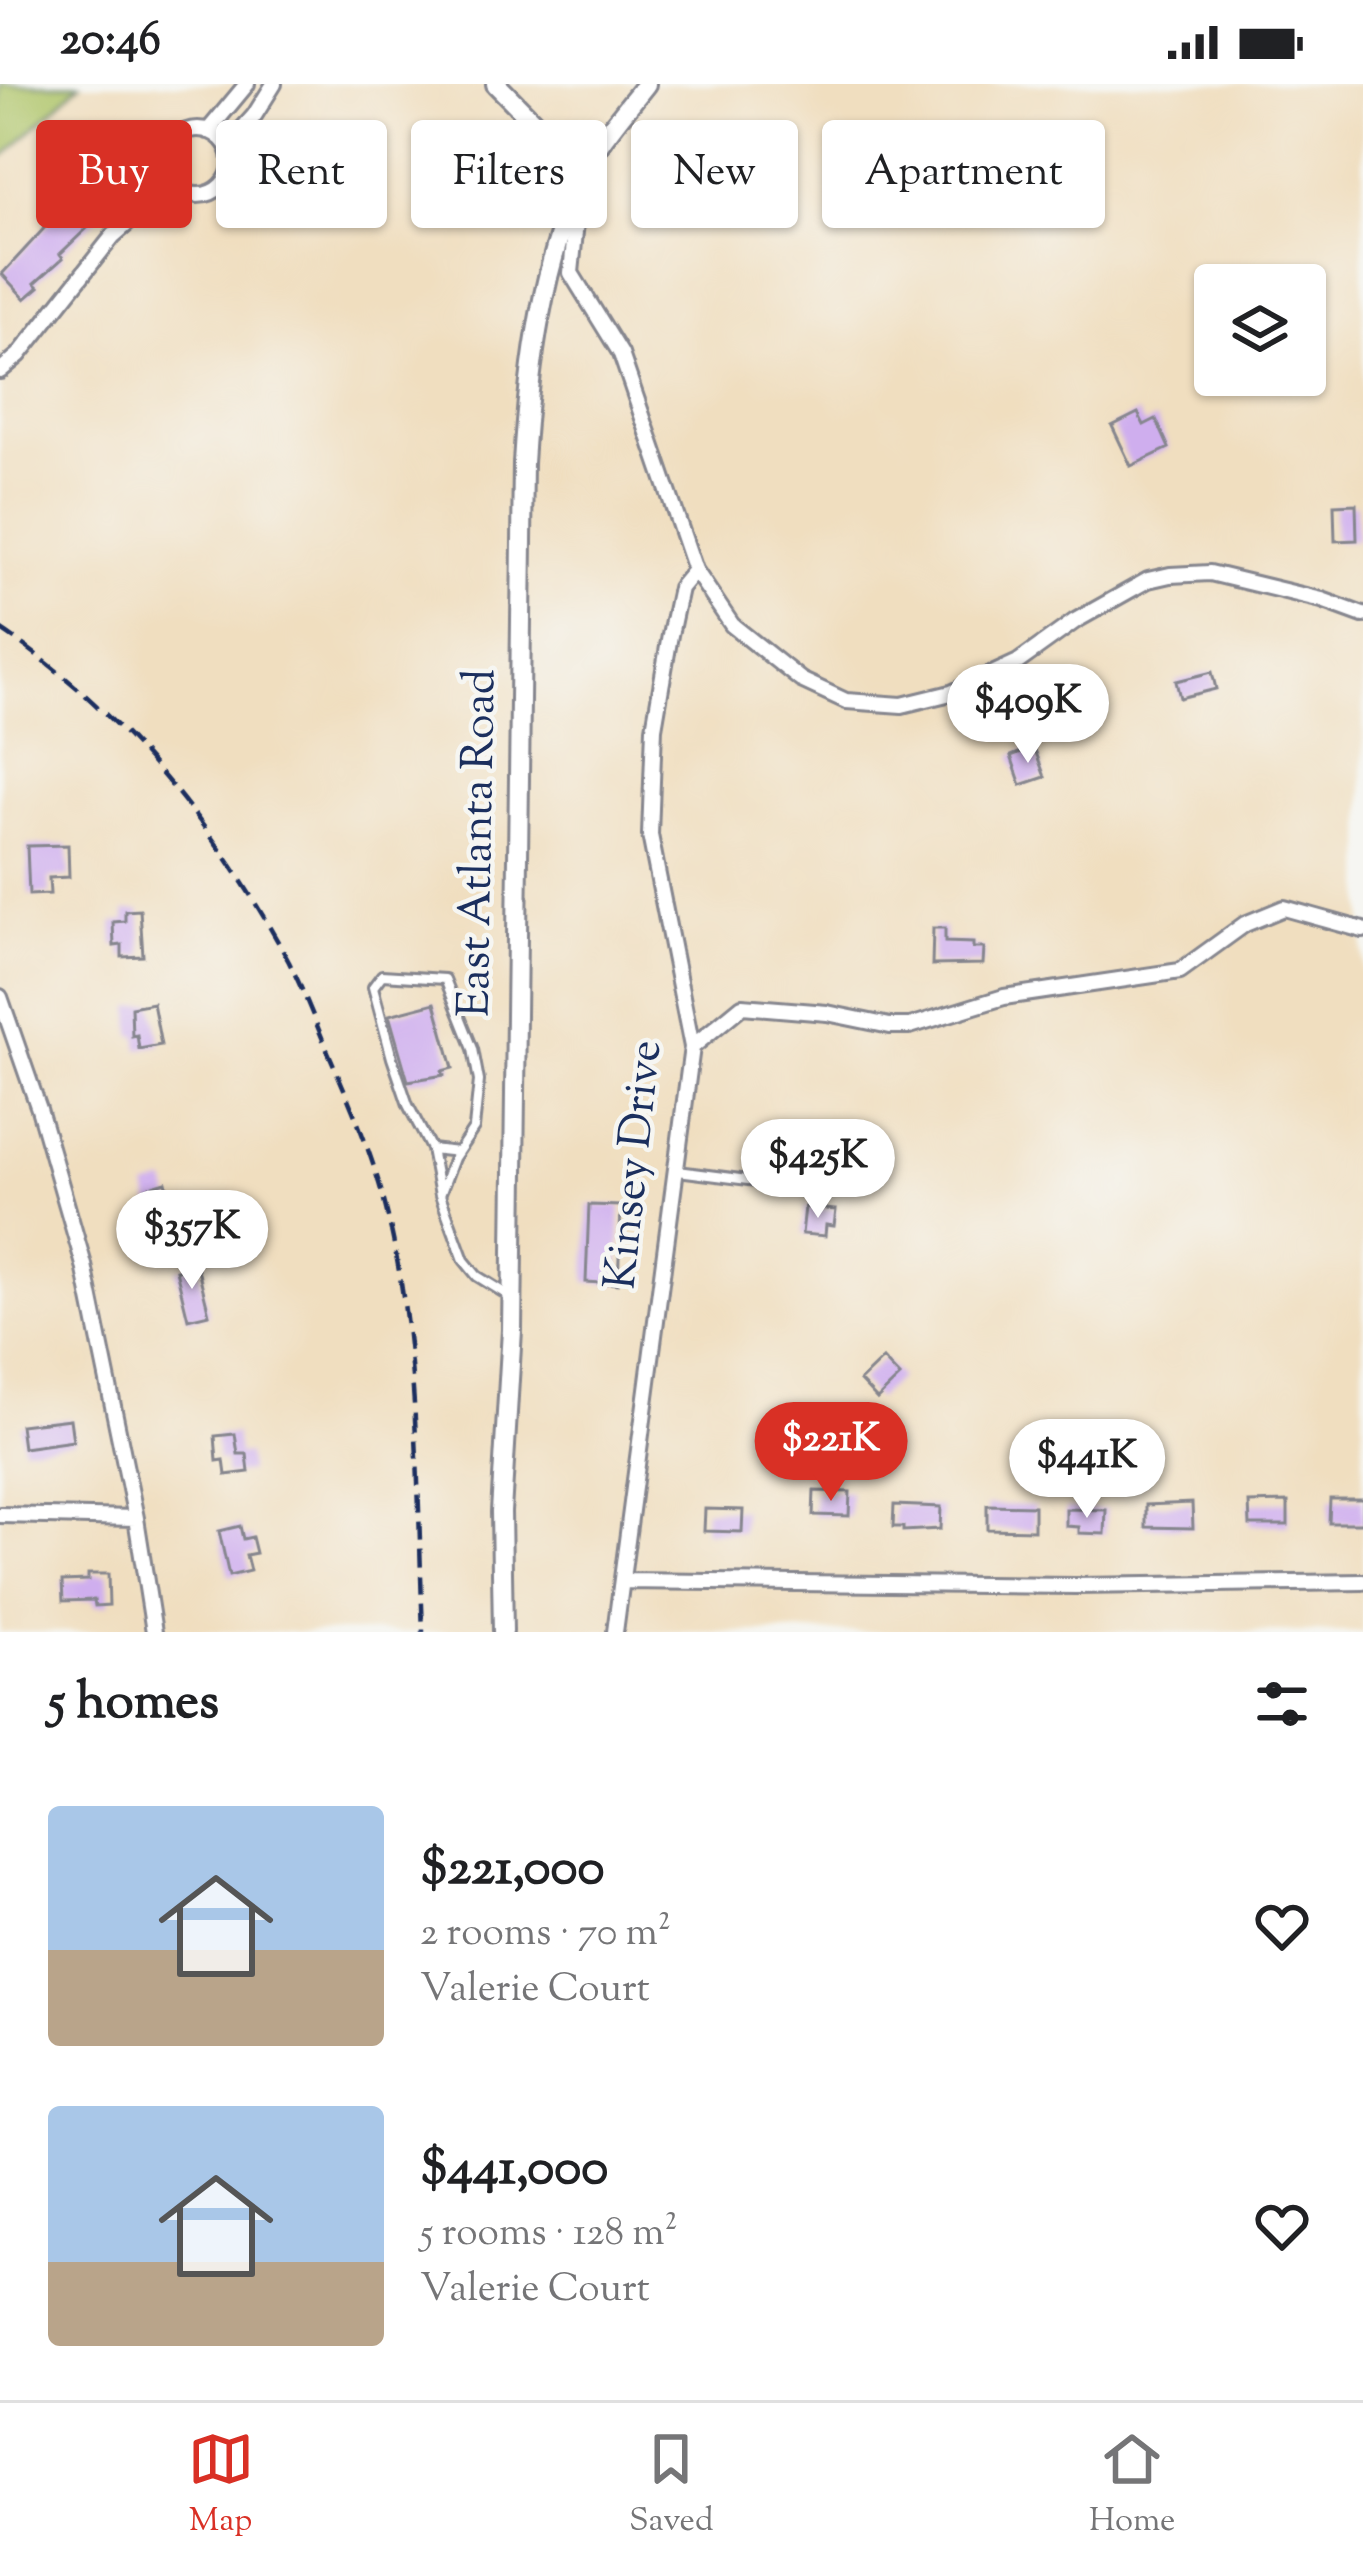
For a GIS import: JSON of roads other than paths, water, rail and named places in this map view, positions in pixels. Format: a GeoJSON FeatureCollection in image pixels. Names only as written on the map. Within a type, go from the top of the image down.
{"type":"FeatureCollection","features":[{"type":"Feature","properties":{"kind":"street"},"geometry":{"type":"LineString","coordinates":[[208,131],[247,84]]}},
{"type":"Feature","properties":{"kind":"street"},"geometry":{"type":"LineString","coordinates":[[250,120],[274,84]]}},
{"type":"Feature","properties":{"kind":"street"},"geometry":{"type":"LineString","coordinates":[[496,84],[532,120]]}},
{"type":"Feature","properties":{"kind":"street","name":"East Atlanta Road"},"geometry":{"type":"LineString","coordinates":[[607,138],[646,84]]}},
{"type":"Feature","properties":{"kind":"street"},"geometry":{"type":"LineString","coordinates":[[192,132],[208,131],[216,138]]}},
{"type":"Feature","properties":{"kind":"street"},"geometry":{"type":"LineString","coordinates":[[0,371],[19,355],[123,228]]}},
{"type":"Feature","properties":{"kind":"street","name":"East Atlanta Road"},"geometry":{"type":"LineString","coordinates":[[503,1632],[501,1512],[512,1298],[523,463],[529,374],[541,302],[565,228]]}},
{"type":"Feature","properties":{"kind":"street"},"geometry":{"type":"LineString","coordinates":[[573,228],[571,274],[621,354],[695,570],[733,625],[801,680],[846,701],[902,705],[951,693],[1018,662],[1075,621],[1148,580],[1170,575],[1210,573],[1322,600],[1363,615]]}},
{"type":"Feature","properties":{"kind":"street","name":"Kinsey Drive"},"geometry":{"type":"LineString","coordinates":[[615,1632],[692,1047],[650,836],[654,728],[680,588],[695,570]]}},
{"type":"Feature","properties":{"kind":"street"},"geometry":{"type":"LineString","coordinates":[[692,1047],[742,1006],[910,1026],[1004,997],[1172,974],[1245,924],[1284,908],[1363,930]]}},
{"type":"Feature","properties":{"kind":"street"},"geometry":{"type":"LineString","coordinates":[[0,997],[39,1109],[84,1265],[136,1518],[154,1632]]}},
{"type":"Feature","properties":{"kind":"street"},"geometry":{"type":"LineString","coordinates":[[0,1515],[136,1518]]}},
{"type":"Feature","properties":{"kind":"street"},"geometry":{"type":"LineString","coordinates":[[623,1581],[1076,1586],[1363,1582]]}},
{"type":"Feature","properties":{"kind":"lane"},"geometry":{"type":"LineString","coordinates":[[440,1195],[473,1128],[479,1081],[473,1049],[445,979],[382,975],[373,987],[377,1010],[408,1105],[431,1149],[440,1195],[464,1261],[477,1276],[512,1298]]}},
{"type":"Feature","properties":{"kind":"lane"},"geometry":{"type":"LineString","coordinates":[[431,1149],[458,1152]]}},
{"type":"Feature","properties":{"kind":"lane"},"geometry":{"type":"LineString","coordinates":[[677,1171],[803,1187]]}},
{"type":"Feature","properties":{"kind":"railway"},"geometry":{"type":"LineString","coordinates":[[0,629],[87,697],[200,821],[289,962],[343,1087],[381,1190],[403,1298],[414,1410],[423,1632]]}}]}
